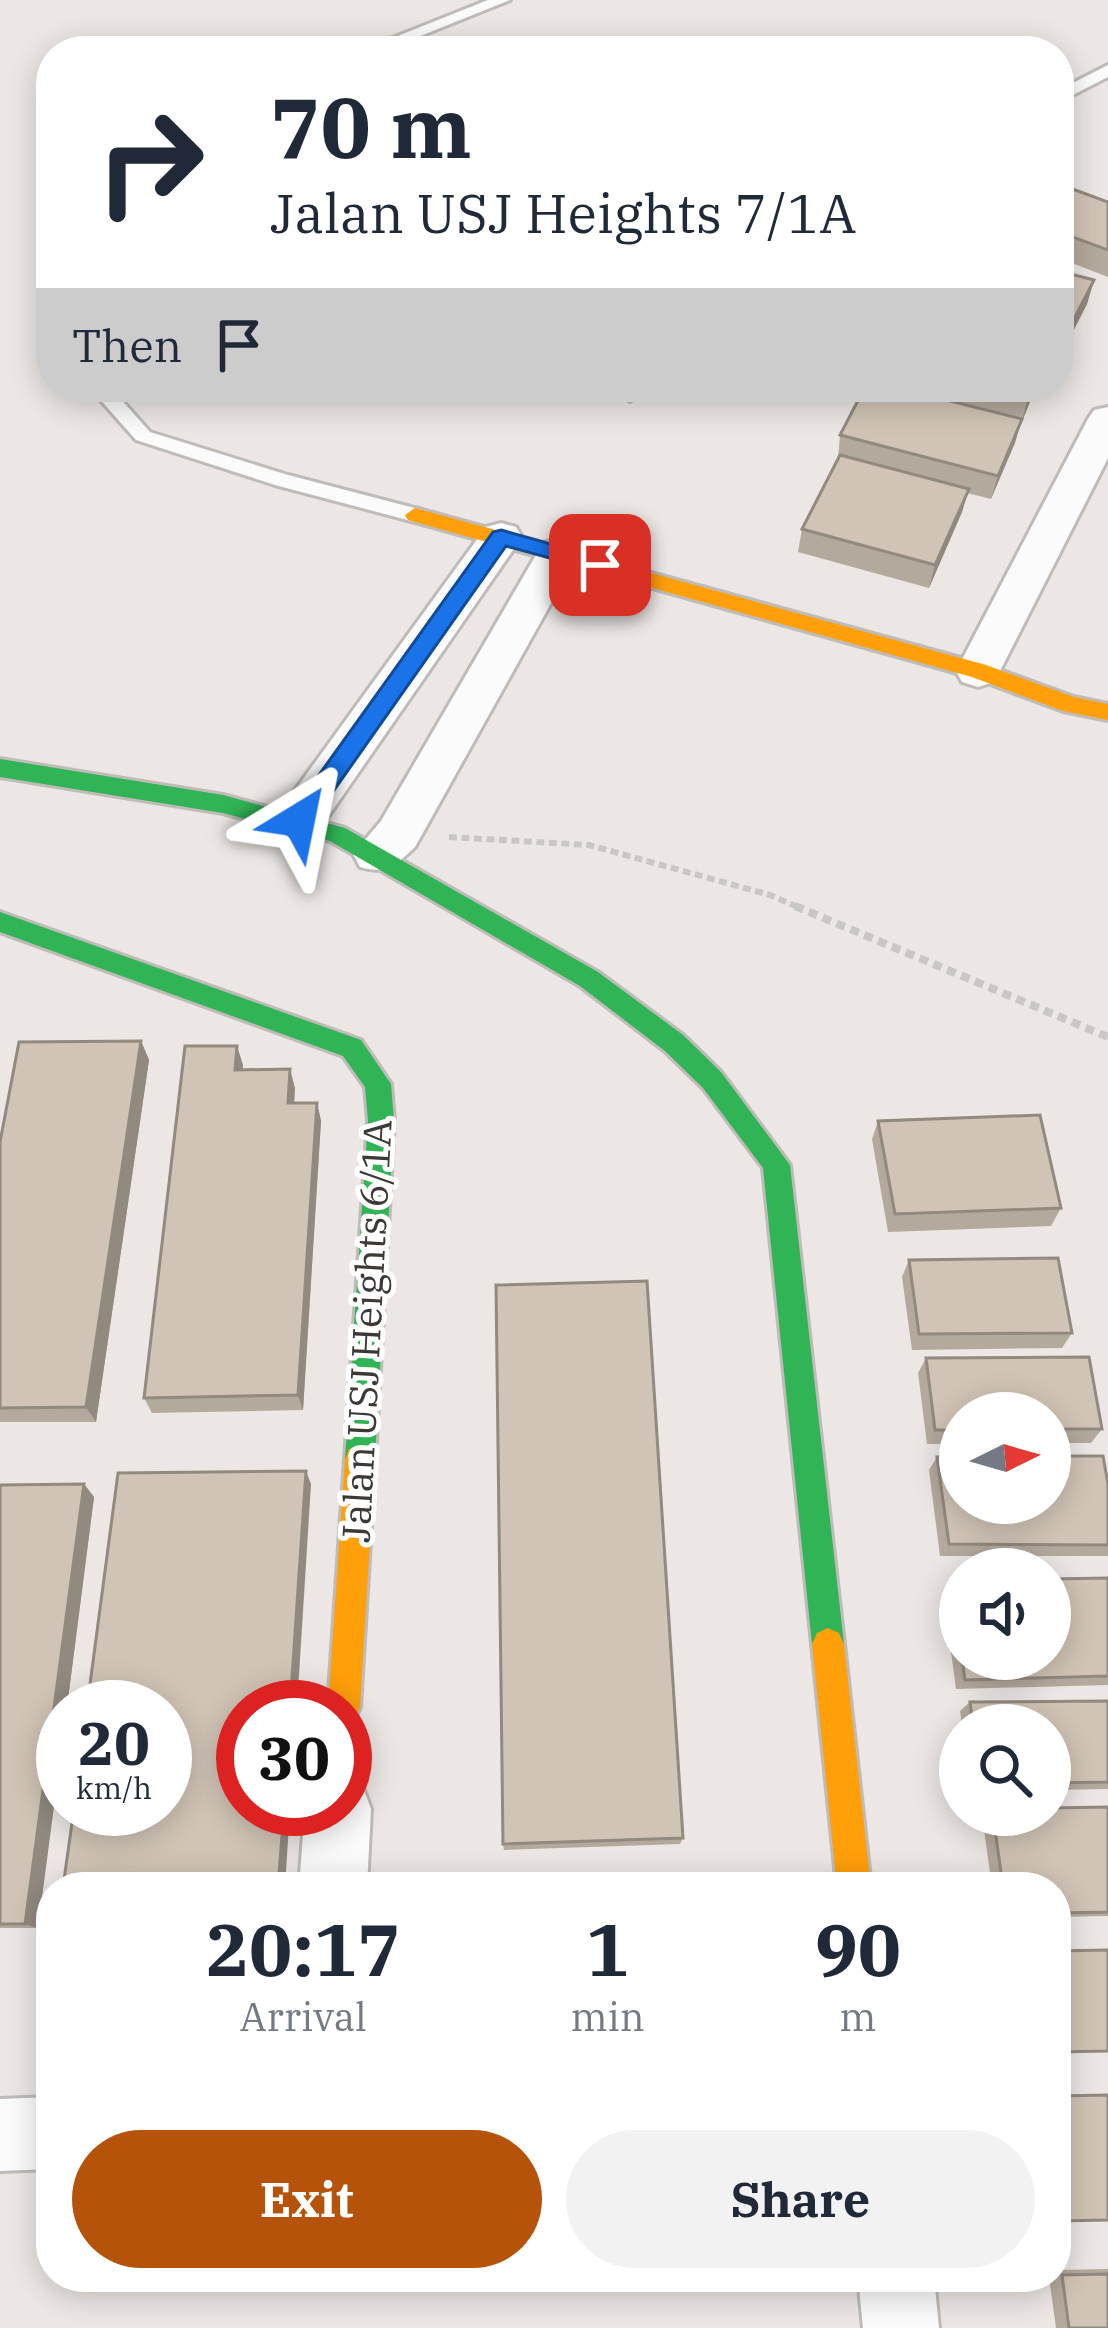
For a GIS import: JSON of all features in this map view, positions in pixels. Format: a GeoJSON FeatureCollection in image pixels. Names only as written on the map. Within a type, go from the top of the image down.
{"type":"FeatureCollection","features":[{"type":"Feature","properties":{"kind":"street"},"geometry":{"type":"LineString","coordinates":[[977,671],[1108,419]]}},
{"type":"Feature","properties":{"kind":"street"},"geometry":{"type":"LineString","coordinates":[[416,515],[1108,712]]}},
{"type":"Feature","properties":{"kind":"street"},"geometry":{"type":"LineString","coordinates":[[299,820],[501,537]]}},
{"type":"Feature","properties":{"kind":"street"},"geometry":{"type":"LineString","coordinates":[[388,844],[558,554]]}},
{"type":"Feature","properties":{"kind":"street"},"geometry":{"type":"LineString","coordinates":[[0,768],[299,820],[388,844],[578,969],[677,1046],[748,1118],[776,1166],[852,1872]]}},
{"type":"Feature","properties":{"kind":"street","name":"Jalan USJ Heights 6/1A"},"geometry":{"type":"LineString","coordinates":[[0,922],[352,1048],[377,1084],[381,1120],[346,1680]]}},
{"type":"Feature","properties":{"kind":"street"},"geometry":{"type":"LineString","coordinates":[[334,1872],[336,1836]]}},
{"type":"Feature","properties":{"kind":"street"},"geometry":{"type":"LineString","coordinates":[[0,2135],[36,2134]]}},
{"type":"Feature","properties":{"kind":"street"},"geometry":{"type":"LineString","coordinates":[[898,2292],[902,2328]]}},
{"type":"Feature","properties":{"kind":"lane"},"geometry":{"type":"LineString","coordinates":[[407,36],[502,0]]}},
{"type":"Feature","properties":{"kind":"lane"},"geometry":{"type":"LineString","coordinates":[[1074,89],[1108,70]]}},
{"type":"Feature","properties":{"kind":"lane"},"geometry":{"type":"LineString","coordinates":[[112,402],[143,436],[226,464],[416,515]]}},
{"type":"Feature","properties":{"kind":"path"},"geometry":{"type":"LineString","coordinates":[[388,844],[589,845],[770,895],[1108,1037]]}},
{"type":"Feature","properties":{"kind":"building"},"geometry":{"type":"Polygon","coordinates":[[[1074,190],[1108,202],[1108,250],[1074,238],[1074,190]]]}},
{"type":"Feature","properties":{"kind":"building"},"geometry":{"type":"Polygon","coordinates":[[[1074,275],[1094,280],[1074,319],[1074,275]]]}},
{"type":"Feature","properties":{"kind":"building"},"geometry":{"type":"Polygon","coordinates":[[[857,402],[954,402],[1022,419],[998,476],[840,435],[857,402]]]}},
{"type":"Feature","properties":{"kind":"building"},"geometry":{"type":"Polygon","coordinates":[[[840,455],[969,489],[935,565],[802,529],[840,455]]]}},
{"type":"Feature","properties":{"kind":"building"},"geometry":{"type":"Polygon","coordinates":[[[141,1041],[86,1407],[0,1408],[0,1142],[19,1042],[141,1041]]]}},
{"type":"Feature","properties":{"kind":"building"},"geometry":{"type":"Polygon","coordinates":[[[185,1046],[237,1046],[235,1070],[290,1069],[288,1103],[317,1103],[298,1395],[144,1398],[185,1046]]]}},
{"type":"Feature","properties":{"kind":"building"},"geometry":{"type":"Polygon","coordinates":[[[1040,1115],[1061,1208],[895,1214],[878,1121],[1040,1115]]]}},
{"type":"Feature","properties":{"kind":"building"},"geometry":{"type":"Polygon","coordinates":[[[1058,1258],[1072,1333],[919,1334],[909,1260],[1058,1258]]]}},
{"type":"Feature","properties":{"kind":"building"},"geometry":{"type":"Polygon","coordinates":[[[647,1281],[683,1838],[503,1844],[496,1285],[647,1281]]]}},
{"type":"Feature","properties":{"kind":"building"},"geometry":{"type":"Polygon","coordinates":[[[1089,1357],[1102,1429],[1071,1429],[1071,1392],[939,1392],[939,1430],[935,1430],[926,1358],[1089,1357]]]}},
{"type":"Feature","properties":{"kind":"building"},"geometry":{"type":"Polygon","coordinates":[[[1071,1456],[1103,1456],[1108,1545],[949,1544],[946,1524],[1071,1524],[1071,1456]]]}},
{"type":"Feature","properties":{"kind":"building"},"geometry":{"type":"Polygon","coordinates":[[[306,1471],[292,1680],[216,1680],[216,1836],[282,1836],[279,1872],[65,1872],[70,1836],[192,1836],[192,1680],[91,1680],[118,1473],[306,1471]]]}},
{"type":"Feature","properties":{"kind":"building"},"geometry":{"type":"Polygon","coordinates":[[[84,1484],[58,1680],[36,1680],[37,1836],[25,1924],[0,1924],[0,1485],[84,1484]]]}},
{"type":"Feature","properties":{"kind":"building"},"geometry":{"type":"Polygon","coordinates":[[[1108,1578],[1108,1676],[1071,1677],[1071,1579],[1108,1578]]]}},
{"type":"Feature","properties":{"kind":"building"},"geometry":{"type":"Polygon","coordinates":[[[1108,1701],[1108,1782],[1071,1783],[1071,1704],[970,1702],[1108,1701]]]}},
{"type":"Feature","properties":{"kind":"building"},"geometry":{"type":"Polygon","coordinates":[[[1108,1807],[1108,1912],[1071,1913],[1071,1872],[1001,1872],[996,1836],[1071,1836],[1071,1808],[1108,1807]]]}},
{"type":"Feature","properties":{"kind":"building"},"geometry":{"type":"Polygon","coordinates":[[[1108,1950],[1108,2051],[1071,2052],[1071,1951],[1108,1950]]]}},
{"type":"Feature","properties":{"kind":"building"},"geometry":{"type":"Polygon","coordinates":[[[1108,2095],[1108,2220],[1071,2221],[1071,2096],[1108,2095]]]}},
{"type":"Feature","properties":{"kind":"building"},"geometry":{"type":"Polygon","coordinates":[[[1108,2274],[1108,2328],[1069,2328],[1064,2292],[1071,2292],[1071,2275],[1108,2274]]]}},
{"type":"Feature","properties":{"kind":"traffic: fast"},"geometry":{"type":"LineString","coordinates":[[0,768],[223,804],[337,834],[589,979],[674,1043],[712,1080],[776,1165],[828,1644]]}},
{"type":"Feature","properties":{"kind":"traffic: fast"},"geometry":{"type":"LineString","coordinates":[[0,922],[352,1048],[378,1084],[381,1120],[360,1459]]}},
{"type":"Feature","properties":{"kind":"traffic: slow"},"geometry":{"type":"LineString","coordinates":[[415,515],[978,671],[1071,705],[1108,712]]}},
{"type":"Feature","properties":{"kind":"traffic: slow"},"geometry":{"type":"LineString","coordinates":[[346,1680],[360,1459]]}},
{"type":"Feature","properties":{"kind":"traffic: slow"},"geometry":{"type":"LineString","coordinates":[[828,1644],[852,1872]]}},
{"type":"Feature","properties":{"kind":"route"},"geometry":{"type":"LineString","coordinates":[[299,820],[501,537],[600,565]]}}]}
